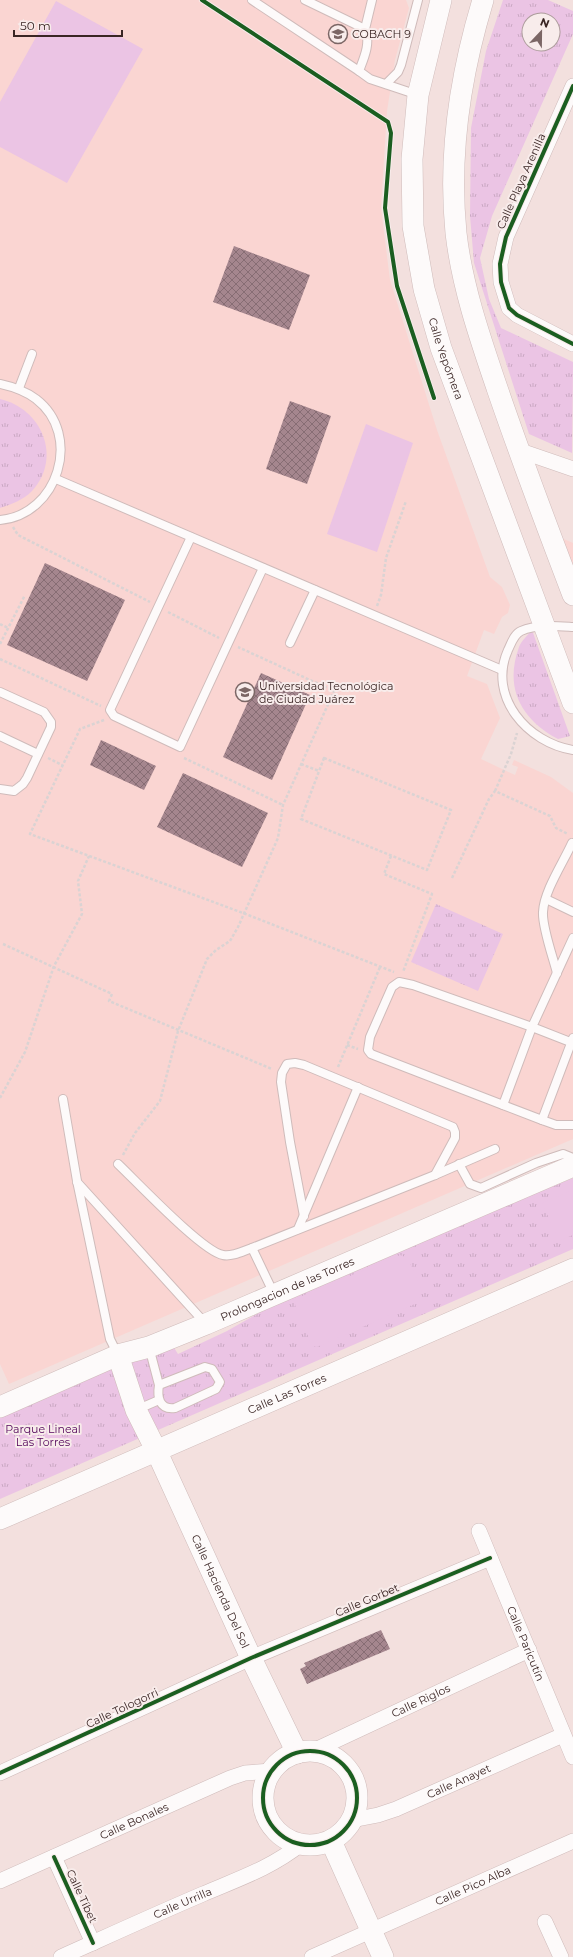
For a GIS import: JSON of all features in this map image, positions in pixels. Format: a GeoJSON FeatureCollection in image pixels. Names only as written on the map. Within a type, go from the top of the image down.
{"type":"FeatureCollection","features":[{"type":"Feature","properties":{"kind":"main road","name":"Calle Yepómera"},"geometry":{"type":"LineString","coordinates":[[441,0],[418,95],[412,159],[413,226],[424,289],[450,371],[546,626],[573,703]]}},
{"type":"Feature","properties":{"kind":"main road"},"geometry":{"type":"LineString","coordinates":[[483,0],[466,62],[457,112],[454,146],[456,233],[465,283],[476,326],[518,450],[573,595]]}},
{"type":"Feature","properties":{"kind":"main road","name":"Prolongacion de las Torres"},"geometry":{"type":"LineString","coordinates":[[0,1407],[118,1355],[149,1347],[206,1324],[573,1166]]}},
{"type":"Feature","properties":{"kind":"main road","name":"Calle Las Torres"},"geometry":{"type":"LineString","coordinates":[[0,1519],[573,1268]]}},
{"type":"Feature","properties":{"kind":"main road","name":"Calle Hacienda Del Sol"},"geometry":{"type":"LineString","coordinates":[[118,1355],[136,1410],[156,1450],[251,1658],[305,1752]]}},
{"type":"Feature","properties":{"kind":"main road"},"geometry":{"type":"LineString","coordinates":[[305,1752],[329,1755],[342,1763],[352,1776],[357,1791],[357,1806],[352,1820],[343,1832],[331,1841],[316,1845],[301,1844],[287,1839],[275,1829],[267,1816],[263,1801],[265,1785],[272,1771],[283,1760],[305,1752]]}},
{"type":"Feature","properties":{"kind":"main road"},"geometry":{"type":"LineString","coordinates":[[331,1841],[383,1957]]}},
{"type":"Feature","properties":{"kind":"street","name":"Calle Playa Arenilla"},"geometry":{"type":"LineString","coordinates":[[573,86],[506,237],[500,264],[501,282],[509,308],[517,314],[573,344]]}},
{"type":"Feature","properties":{"kind":"street"},"geometry":{"type":"LineString","coordinates":[[518,450],[573,469]]}},
{"type":"Feature","properties":{"kind":"street","name":"Calle Paricutín"},"geometry":{"type":"LineString","coordinates":[[479,1531],[573,1757]]}},
{"type":"Feature","properties":{"kind":"street","name":"Calle Gorbet"},"geometry":{"type":"LineString","coordinates":[[251,1658],[490,1558]]}},
{"type":"Feature","properties":{"kind":"street","name":"Calle Riglos"},"geometry":{"type":"LineString","coordinates":[[305,1752],[529,1650]]}},
{"type":"Feature","properties":{"kind":"street","name":"Calle Tologorri"},"geometry":{"type":"LineString","coordinates":[[0,1773],[251,1658]]}},
{"type":"Feature","properties":{"kind":"street","name":"Calle Anayet"},"geometry":{"type":"LineString","coordinates":[[352,1820],[378,1815],[396,1809],[563,1735]]}},
{"type":"Feature","properties":{"kind":"street","name":"Calle Bonales"},"geometry":{"type":"LineString","coordinates":[[0,1881],[230,1778],[245,1773],[272,1771]]}},
{"type":"Feature","properties":{"kind":"street","name":"Calle Pico Alba"},"geometry":{"type":"LineString","coordinates":[[312,1957],[573,1841]]}},
{"type":"Feature","properties":{"kind":"street","name":"Calle Urrilla"},"geometry":{"type":"LineString","coordinates":[[61,1957],[205,1893],[251,1875],[287,1855],[301,1844]]}},
{"type":"Feature","properties":{"kind":"street","name":"Calle Tíbet"},"geometry":{"type":"LineString","coordinates":[[54,1857],[93,1942]]}},
{"type":"Feature","properties":{"kind":"street"},"geometry":{"type":"LineString","coordinates":[[545,1922],[561,1957]]}},
{"type":"Feature","properties":{"kind":"lane"},"geometry":{"type":"LineString","coordinates":[[252,0],[370,79],[418,95]]}},
{"type":"Feature","properties":{"kind":"lane"},"geometry":{"type":"LineString","coordinates":[[306,0],[365,29]]}},
{"type":"Feature","properties":{"kind":"lane"},"geometry":{"type":"LineString","coordinates":[[359,72],[368,44],[368,36],[365,29],[372,0]]}},
{"type":"Feature","properties":{"kind":"lane"},"geometry":{"type":"LineString","coordinates":[[386,84],[398,72],[401,65],[418,0]]}},
{"type":"Feature","properties":{"kind":"lane"},"geometry":{"type":"LineString","coordinates":[[19,388],[32,354]]}},
{"type":"Feature","properties":{"kind":"lane"},"geometry":{"type":"LineString","coordinates":[[0,384],[19,388],[38,400],[51,417],[59,437],[61,458],[56,479],[44,498],[28,511],[4,520]]}},
{"type":"Feature","properties":{"kind":"lane"},"geometry":{"type":"LineString","coordinates":[[56,479],[502,670]]}},
{"type":"Feature","properties":{"kind":"lane"},"geometry":{"type":"LineString","coordinates":[[191,537],[158,606],[112,713],[180,747],[263,568]]}},
{"type":"Feature","properties":{"kind":"lane"},"geometry":{"type":"LineString","coordinates":[[290,642],[315,590]]}},
{"type":"Feature","properties":{"kind":"lane"},"geometry":{"type":"LineString","coordinates":[[573,627],[546,626],[521,631],[517,634],[506,655],[502,670],[505,691],[511,708],[520,723],[550,745],[573,750]]}},
{"type":"Feature","properties":{"kind":"lane"},"geometry":{"type":"LineString","coordinates":[[0,692],[37,708],[49,718],[51,722],[51,728],[27,778],[18,790],[8,791],[0,789]]}},
{"type":"Feature","properties":{"kind":"lane"},"geometry":{"type":"LineString","coordinates":[[0,736],[38,754]]}},
{"type":"Feature","properties":{"kind":"lane"},"geometry":{"type":"LineString","coordinates":[[557,972],[544,926],[543,912],[546,900],[572,844]]}},
{"type":"Feature","properties":{"kind":"lane"},"geometry":{"type":"LineString","coordinates":[[546,900],[573,912]]}},
{"type":"Feature","properties":{"kind":"lane"},"geometry":{"type":"LineString","coordinates":[[503,1105],[532,1027],[573,938]]}},
{"type":"Feature","properties":{"kind":"lane"},"geometry":{"type":"LineString","coordinates":[[542,1120],[572,1041],[413,985],[399,982],[392,987],[370,1037],[368,1050],[371,1054],[542,1120],[556,1125],[573,1125]]}},
{"type":"Feature","properties":{"kind":"lane"},"geometry":{"type":"LineString","coordinates":[[304,1216],[290,1142],[282,1073],[287,1064],[295,1063],[334,1077],[453,1127],[455,1138],[435,1175]]}},
{"type":"Feature","properties":{"kind":"lane"},"geometry":{"type":"LineString","coordinates":[[298,1229],[358,1087]]}},
{"type":"Feature","properties":{"kind":"lane"},"geometry":{"type":"LineString","coordinates":[[63,1098],[76,1181],[110,1339],[118,1355]]}},
{"type":"Feature","properties":{"kind":"lane"},"geometry":{"type":"LineString","coordinates":[[118,1164],[210,1250],[224,1256],[252,1248],[435,1175],[495,1149]]}},
{"type":"Feature","properties":{"kind":"lane"},"geometry":{"type":"LineString","coordinates":[[459,1164],[470,1184],[481,1188],[536,1163],[563,1154],[573,1158]]}},
{"type":"Feature","properties":{"kind":"lane"},"geometry":{"type":"LineString","coordinates":[[76,1181],[206,1324]]}},
{"type":"Feature","properties":{"kind":"lane"},"geometry":{"type":"LineString","coordinates":[[252,1248],[274,1295]]}},
{"type":"Feature","properties":{"kind":"lane"},"geometry":{"type":"LineString","coordinates":[[149,1347],[159,1385],[159,1400],[165,1407],[175,1408],[216,1389],[220,1382],[214,1371],[208,1367],[159,1385]]}},
{"type":"Feature","properties":{"kind":"lane"},"geometry":{"type":"LineString","coordinates":[[136,1410],[159,1400]]}},
{"type":"Feature","properties":{"kind":"path"},"geometry":{"type":"LineString","coordinates":[[373,615],[381,595],[386,558],[406,501]]}},
{"type":"Feature","properties":{"kind":"path"},"geometry":{"type":"LineString","coordinates":[[4,520],[18,535],[228,642],[334,691],[283,805],[278,838],[230,941],[216,950],[207,959],[178,1031],[160,1101],[135,1133],[118,1164]]}},
{"type":"Feature","properties":{"kind":"path"},"geometry":{"type":"LineString","coordinates":[[0,644],[25,595]]}},
{"type":"Feature","properties":{"kind":"path"},"geometry":{"type":"LineString","coordinates":[[0,624],[8,628]]}},
{"type":"Feature","properties":{"kind":"path"},"geometry":{"type":"LineString","coordinates":[[0,659],[112,713]]}},
{"type":"Feature","properties":{"kind":"path"},"geometry":{"type":"LineString","coordinates":[[112,713],[80,729],[30,834],[243,913],[402,975],[432,894],[384,874],[391,855]]}},
{"type":"Feature","properties":{"kind":"path"},"geometry":{"type":"LineString","coordinates":[[452,878],[488,799],[495,791],[511,754],[520,723]]}},
{"type":"Feature","properties":{"kind":"path"},"geometry":{"type":"LineString","coordinates":[[180,747],[176,754],[283,805]]}},
{"type":"Feature","properties":{"kind":"path"},"geometry":{"type":"LineString","coordinates":[[38,754],[62,765]]}},
{"type":"Feature","properties":{"kind":"path"},"geometry":{"type":"LineString","coordinates":[[324,758],[451,810],[427,870],[301,819],[319,771],[324,758]]}},
{"type":"Feature","properties":{"kind":"path"},"geometry":{"type":"LineString","coordinates":[[301,764],[319,771]]}},
{"type":"Feature","properties":{"kind":"path"},"geometry":{"type":"LineString","coordinates":[[495,791],[550,816],[556,828],[571,837],[572,844]]}},
{"type":"Feature","properties":{"kind":"path"},"geometry":{"type":"LineString","coordinates":[[0,1098],[25,1052],[54,966],[82,914],[78,882],[89,856]]}},
{"type":"Feature","properties":{"kind":"path"},"geometry":{"type":"LineString","coordinates":[[3,944],[54,966],[112,994],[109,1001],[282,1073]]}},
{"type":"Feature","properties":{"kind":"path"},"geometry":{"type":"LineString","coordinates":[[334,1077],[380,967]]}},
{"type":"Feature","properties":{"kind":"shaded area","name":"Universidad Tecnológica de Ciudad Juárez"},"geometry":{"type":"Polygon","coordinates":[[[0,0],[406,0],[409,8],[395,60],[387,111],[381,208],[390,280],[437,430],[490,577],[502,587],[510,605],[508,613],[502,617],[494,634],[484,630],[467,676],[487,684],[500,718],[481,759],[515,775],[518,767],[512,765],[514,760],[551,777],[573,793],[573,1139],[9,1384],[0,1364],[0,0]]]}},
{"type":"Feature","properties":{"kind":"shaded area"},"geometry":{"type":"Polygon","coordinates":[[[559,537],[573,543],[573,570],[559,537]]]}},
{"type":"Feature","properties":{"kind":"green space"},"geometry":{"type":"Polygon","coordinates":[[[503,0],[548,0],[573,11],[573,34],[492,216],[480,258],[489,299],[501,328],[573,362],[572,453],[529,434],[474,263],[470,216],[471,128],[486,51],[503,0]]]}},
{"type":"Feature","properties":{"kind":"green space"},"geometry":{"type":"Polygon","coordinates":[[[56,1],[143,49],[67,183],[0,147],[0,102],[56,1]]]}},
{"type":"Feature","properties":{"kind":"green space"},"geometry":{"type":"Polygon","coordinates":[[[0,399],[14,404],[27,412],[36,423],[43,436],[46,449],[46,464],[41,478],[29,494],[0,508],[0,399]]]}},
{"type":"Feature","properties":{"kind":"green space"},"geometry":{"type":"Polygon","coordinates":[[[366,424],[413,443],[377,552],[327,534],[366,424]]]}},
{"type":"Feature","properties":{"kind":"green space"},"geometry":{"type":"Polygon","coordinates":[[[532,630],[570,736],[558,739],[545,731],[525,712],[519,701],[515,689],[515,662],[520,645],[532,630]]]}},
{"type":"Feature","properties":{"kind":"green space"},"geometry":{"type":"Polygon","coordinates":[[[436,904],[503,934],[478,991],[411,962],[436,904]]]}},
{"type":"Feature","properties":{"kind":"green space","name":"Parque Lineal Las Torres"},"geometry":{"type":"Polygon","coordinates":[[[573,1178],[573,1249],[0,1499],[0,1408],[171,1343],[178,1354],[227,1331],[292,1294],[573,1178]]]}},
{"type":"Feature","properties":{"kind":"green space"},"geometry":{"type":"Polygon","coordinates":[[[573,1190],[573,1235],[559,1241],[542,1203],[573,1190]]]}},
{"type":"Feature","properties":{"kind":"green space"},"geometry":{"type":"Polygon","coordinates":[[[400,1255],[408,1258],[422,1291],[417,1303],[317,1347],[312,1346],[295,1305],[297,1298],[400,1255]]]}},
{"type":"Feature","properties":{"kind":"building"},"geometry":{"type":"Polygon","coordinates":[[[234,246],[310,275],[289,330],[213,302],[234,246]]]}},
{"type":"Feature","properties":{"kind":"building"},"geometry":{"type":"Polygon","coordinates":[[[290,401],[331,416],[307,484],[266,469],[290,401]]]}},
{"type":"Feature","properties":{"kind":"building"},"geometry":{"type":"Polygon","coordinates":[[[45,563],[125,600],[87,681],[7,645],[45,563]]]}},
{"type":"Feature","properties":{"kind":"building"},"geometry":{"type":"Polygon","coordinates":[[[261,673],[310,695],[272,780],[223,757],[261,673]]]}},
{"type":"Feature","properties":{"kind":"building"},"geometry":{"type":"Polygon","coordinates":[[[101,740],[156,766],[144,790],[90,765],[101,740]]]}},
{"type":"Feature","properties":{"kind":"building"},"geometry":{"type":"Polygon","coordinates":[[[183,773],[268,813],[242,867],[157,827],[183,773]]]}},
{"type":"Feature","properties":{"kind":"building"},"geometry":{"type":"Polygon","coordinates":[[[381,1630],[390,1649],[307,1684],[300,1669],[306,1666],[304,1663],[381,1630]]]}},
{"type":"Feature","properties":{"kind":"cycle path"},"geometry":{"type":"LineString","coordinates":[[202,0],[388,122],[391,133],[385,208],[397,286],[434,398]]}},
{"type":"Feature","properties":{"kind":"cycle path"},"geometry":{"type":"LineString","coordinates":[[573,86],[506,237],[500,264],[501,282],[509,308],[517,315],[573,344]]}},
{"type":"Feature","properties":{"kind":"cycle path"},"geometry":{"type":"LineString","coordinates":[[0,1773],[251,1658],[490,1558]]}},
{"type":"Feature","properties":{"kind":"cycle path"},"geometry":{"type":"LineString","coordinates":[[310,1751],[328,1755],[343,1765],[353,1780],[357,1798],[353,1816],[343,1831],[328,1841],[310,1845],[292,1841],[277,1831],[267,1816],[263,1798],[267,1780],[277,1765],[292,1755],[310,1751]]}},
{"type":"Feature","properties":{"kind":"cycle path"},"geometry":{"type":"LineString","coordinates":[[54,1857],[93,1943]]}},
{"type":"Feature","properties":{"kind":"place","name":"COBACH 9"},"geometry":{"type":"Point","coordinates":[338,34]}},
{"type":"Feature","properties":{"kind":"place","name":"Universidad Tecnológica de Ciudad Juárez"},"geometry":{"type":"Point","coordinates":[245,692]}}]}
